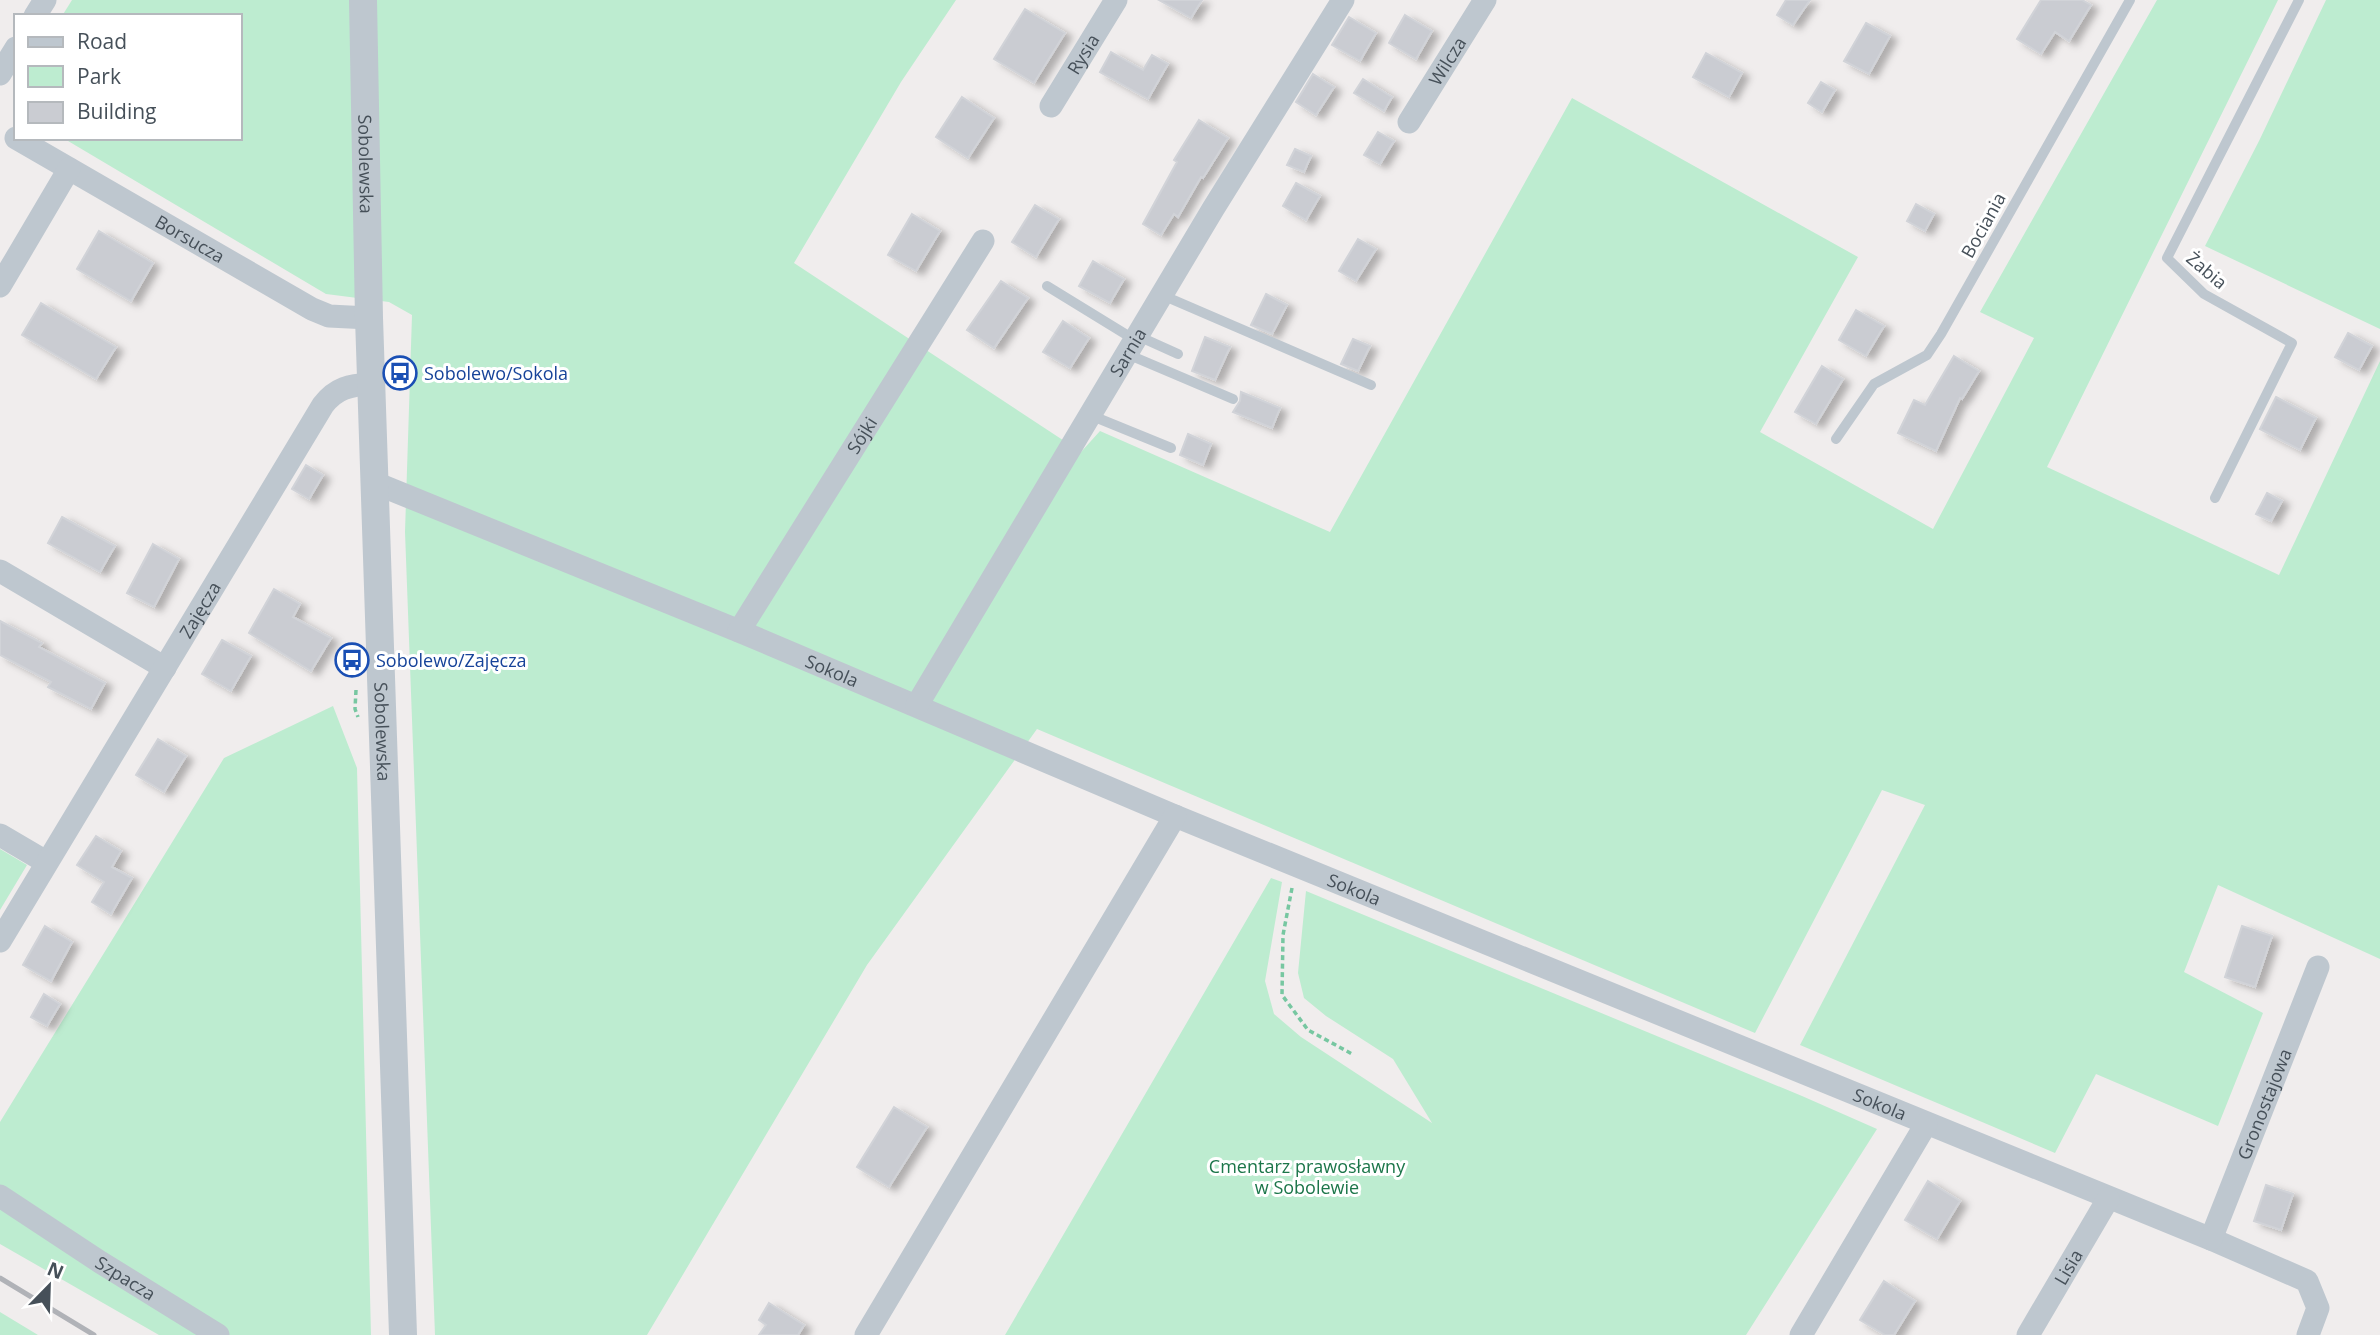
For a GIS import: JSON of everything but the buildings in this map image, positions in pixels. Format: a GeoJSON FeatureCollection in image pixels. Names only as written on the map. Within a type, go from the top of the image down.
{"type":"FeatureCollection","features":[{"type":"Feature","properties":{"kind":"street","name":"Sobolewska"},"geometry":{"type":"LineString","coordinates":[[363,0],[369,318],[403,1335]]}},
{"type":"Feature","properties":{"kind":"street","name":"Rysia"},"geometry":{"type":"LineString","coordinates":[[1051,106],[1116,0]]}},
{"type":"Feature","properties":{"kind":"street","name":"Sarnia"},"geometry":{"type":"LineString","coordinates":[[918,705],[1133,343],[1343,0]]}},
{"type":"Feature","properties":{"kind":"street","name":"Wilcza"},"geometry":{"type":"LineString","coordinates":[[1409,122],[1485,0]]}},
{"type":"Feature","properties":{"kind":"street"},"geometry":{"type":"LineString","coordinates":[[0,74],[14,51]]}},
{"type":"Feature","properties":{"kind":"street","name":"Borsucza"},"geometry":{"type":"LineString","coordinates":[[19,140],[312,309],[329,316],[369,318]]}},
{"type":"Feature","properties":{"kind":"street"},"geometry":{"type":"LineString","coordinates":[[0,286],[69,169]]}},
{"type":"Feature","properties":{"kind":"street","name":"Sójki"},"geometry":{"type":"LineString","coordinates":[[739,631],[984,241]]}},
{"type":"Feature","properties":{"kind":"street","name":"Zajęcza"},"geometry":{"type":"LineString","coordinates":[[0,941],[323,405],[332,394],[344,387],[371,384]]}},
{"type":"Feature","properties":{"kind":"street","name":"Sokola"},"geometry":{"type":"LineString","coordinates":[[374,483],[739,631],[1175,816],[2211,1239],[2307,1281],[2318,1308],[2308,1335]]}},
{"type":"Feature","properties":{"kind":"street"},"geometry":{"type":"LineString","coordinates":[[0,571],[165,668]]}},
{"type":"Feature","properties":{"kind":"street"},"geometry":{"type":"LineString","coordinates":[[866,1335],[1175,816]]}},
{"type":"Feature","properties":{"kind":"street"},"geometry":{"type":"LineString","coordinates":[[0,835],[46,862]]}},
{"type":"Feature","properties":{"kind":"street","name":"Gronostajowa"},"geometry":{"type":"LineString","coordinates":[[2211,1239],[2318,967]]}},
{"type":"Feature","properties":{"kind":"street"},"geometry":{"type":"LineString","coordinates":[[1801,1335],[1926,1124]]}},
{"type":"Feature","properties":{"kind":"street","name":"Szpacza"},"geometry":{"type":"LineString","coordinates":[[0,1196],[218,1335]]}},
{"type":"Feature","properties":{"kind":"street","name":"Lisia"},"geometry":{"type":"LineString","coordinates":[[2028,1335],[2108,1199]]}},
{"type":"Feature","properties":{"kind":"lane","name":"Bociania"},"geometry":{"type":"LineString","coordinates":[[1836,439],[1874,384],[1927,355],[2130,0]]}},
{"type":"Feature","properties":{"kind":"lane","name":"Żabia"},"geometry":{"type":"LineString","coordinates":[[2216,498],[2292,343],[2204,294],[2167,258],[2299,0]]}},
{"type":"Feature","properties":{"kind":"lane"},"geometry":{"type":"LineString","coordinates":[[1047,285],[1133,343],[1233,399]]}},
{"type":"Feature","properties":{"kind":"lane"},"geometry":{"type":"LineString","coordinates":[[1162,295],[1371,385]]}},
{"type":"Feature","properties":{"kind":"lane"},"geometry":{"type":"LineString","coordinates":[[1133,343],[1178,354]]}},
{"type":"Feature","properties":{"kind":"lane"},"geometry":{"type":"LineString","coordinates":[[1090,415],[1171,447]]}},
{"type":"Feature","properties":{"kind":"path"},"geometry":{"type":"LineString","coordinates":[[1297,864],[1283,935],[1282,995],[1308,1030],[1354,1055]]}},
{"type":"Feature","properties":{"kind":"green space"},"geometry":{"type":"Polygon","coordinates":[[[72,0],[956,0],[901,82],[794,263],[1081,452],[1100,431],[1330,532],[1572,98],[1858,257],[1760,432],[1933,529],[2034,338],[1980,312],[2157,0],[2278,0],[2047,467],[2279,575],[2380,361],[2380,959],[2218,885],[2184,972],[2263,1013],[2218,1126],[2096,1074],[2055,1153],[1800,1045],[1925,805],[1882,790],[1755,1033],[1037,729],[867,965],[647,1335],[435,1335],[405,532],[412,315],[389,302],[326,294],[66,140],[242,140],[242,14],[63,14],[72,0]]]}},
{"type":"Feature","properties":{"kind":"green space"},"geometry":{"type":"Polygon","coordinates":[[[2326,0],[2380,0],[2380,329],[2205,246],[2259,141],[2326,0]]]}},
{"type":"Feature","properties":{"kind":"green space"},"geometry":{"type":"Polygon","coordinates":[[[333,706],[357,768],[371,1335],[159,1335],[0,1244],[0,1122],[224,758],[333,706]]]}},
{"type":"Feature","properties":{"kind":"green space"},"geometry":{"type":"Polygon","coordinates":[[[0,849],[27,865],[0,910],[0,849]]]}},
{"type":"Feature","properties":{"kind":"green space","name":"Cmentarz prawosławny w Sobolewie"},"geometry":{"type":"Polygon","coordinates":[[[1271,878],[1282,882],[1265,981],[1274,1014],[1301,1037],[1432,1123],[1393,1059],[1326,1016],[1304,998],[1298,973],[1306,891],[1877,1129],[1746,1335],[1005,1335],[1271,878]]]}},
{"type":"Feature","properties":{"kind":"green space"},"geometry":{"type":"Polygon","coordinates":[[[0,1312],[38,1335],[0,1335],[0,1312]]]}},
{"type":"Feature","properties":{"kind":"railway"},"geometry":{"type":"LineString","coordinates":[[0,1278],[94,1335]]}},
{"type":"Feature","properties":{"kind":"place","name":"Sobolewo/Sokola"},"geometry":{"type":"Point","coordinates":[400,373]}},
{"type":"Feature","properties":{"kind":"place","name":"Sobolewo/Zajęcza"},"geometry":{"type":"Point","coordinates":[352,660]}}]}
